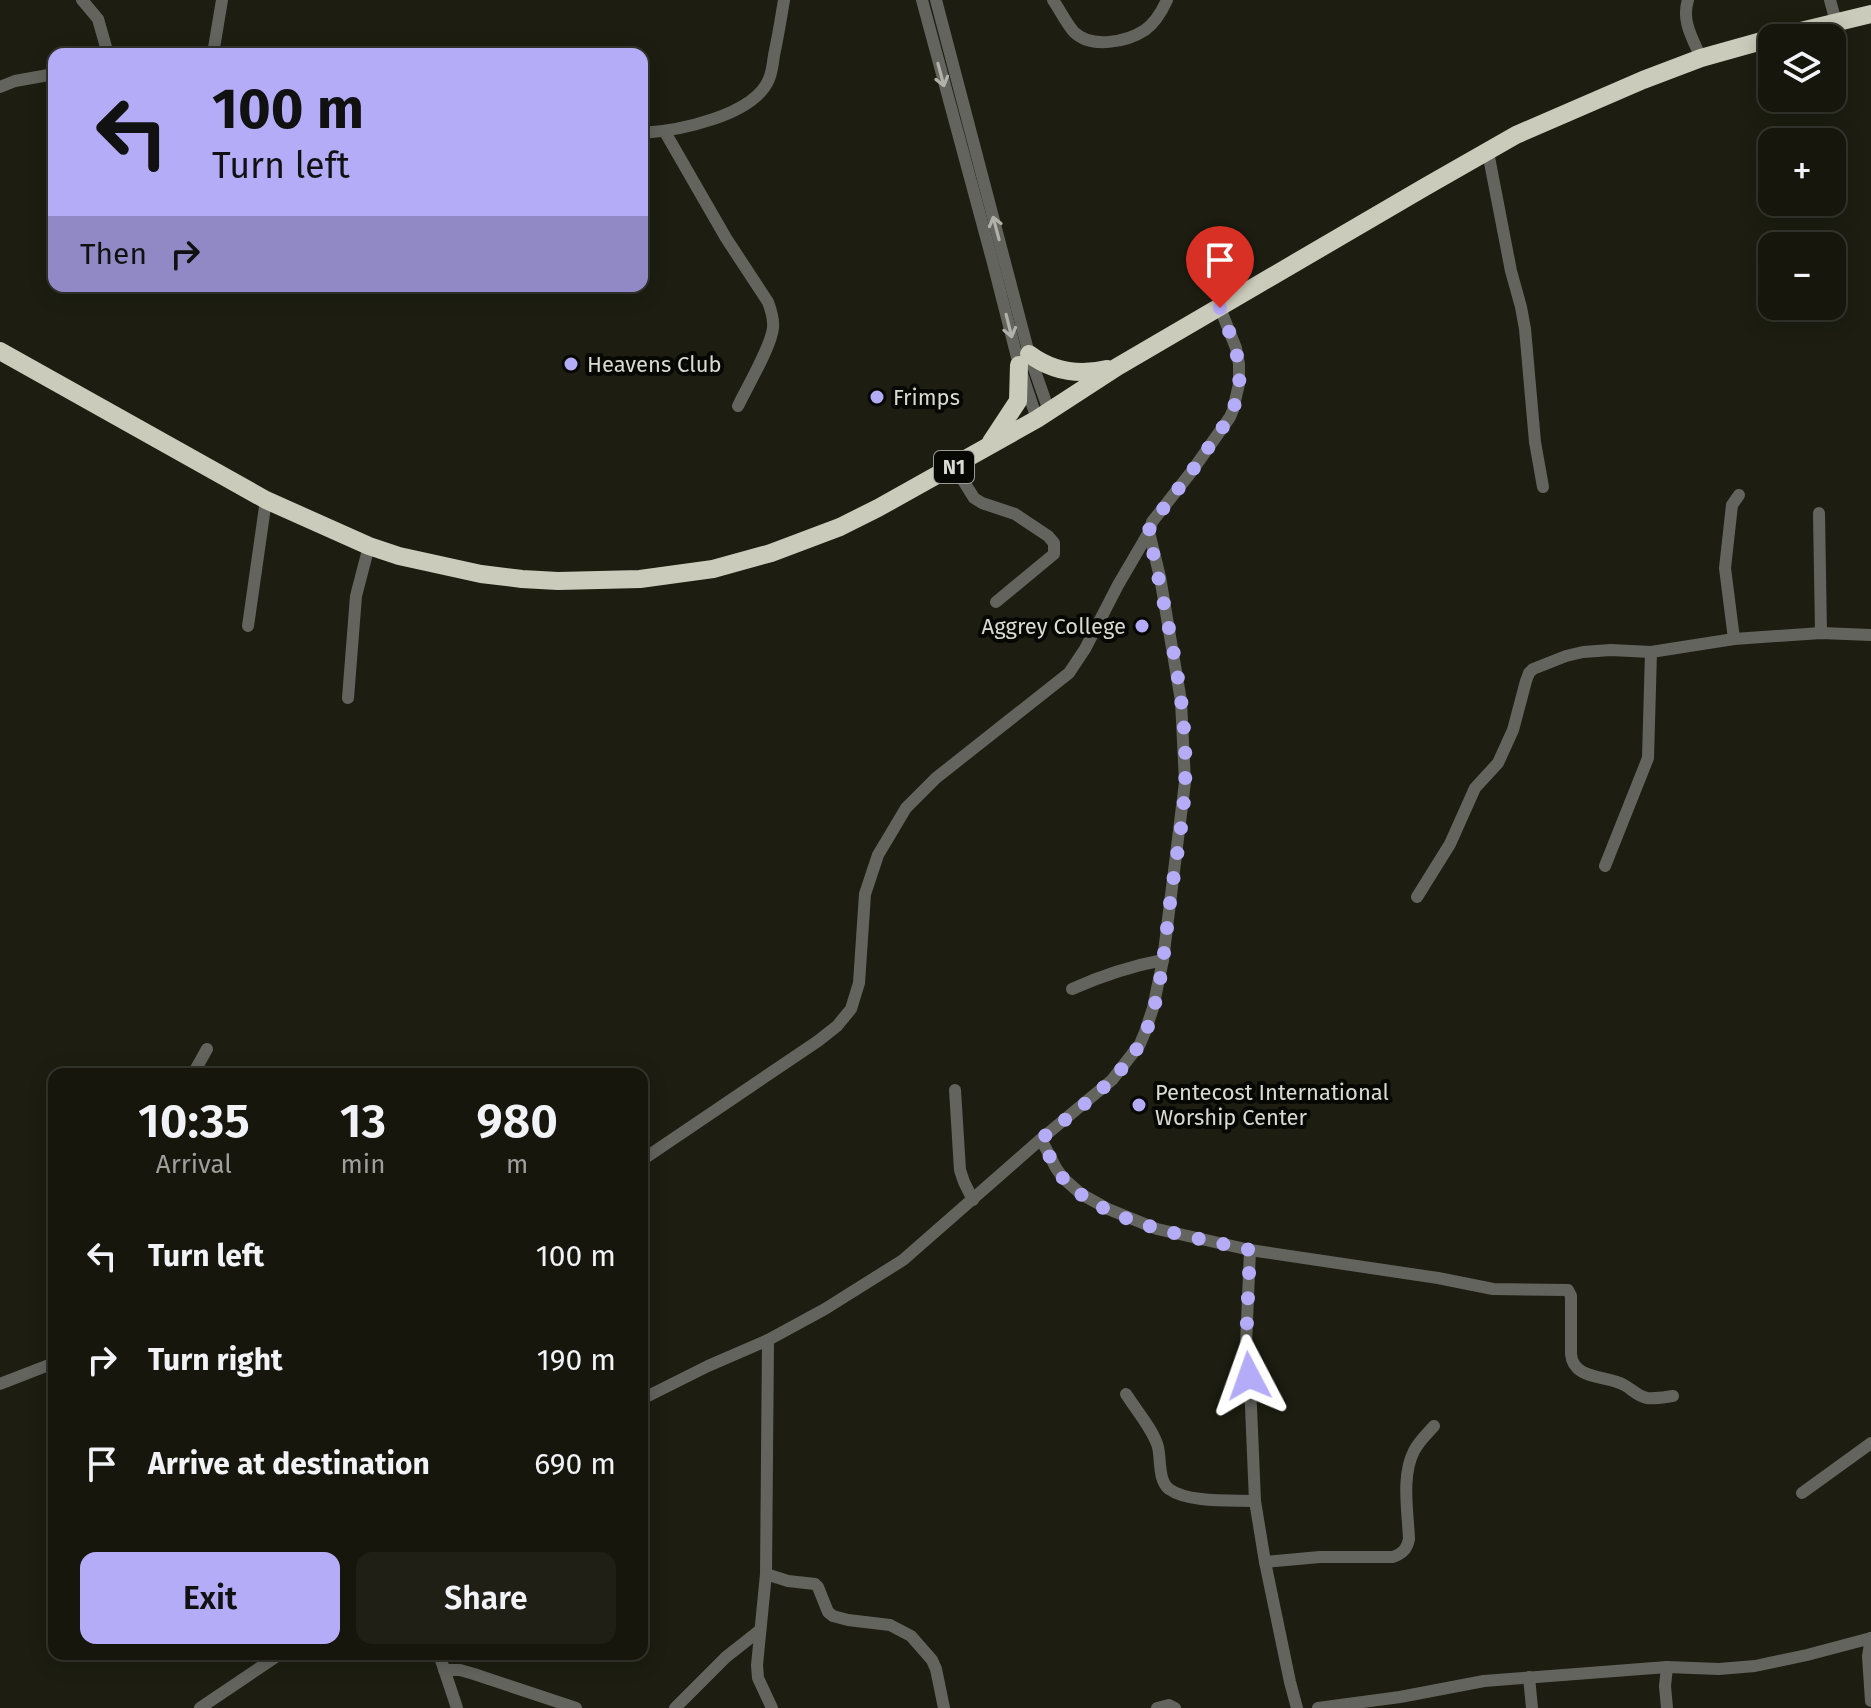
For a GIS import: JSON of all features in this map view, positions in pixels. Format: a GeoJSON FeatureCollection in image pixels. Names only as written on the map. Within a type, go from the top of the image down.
{"type":"FeatureCollection","features":[{"type":"Feature","properties":{"kind":"highway","name":"N1"},"geometry":{"type":"LineString","coordinates":[[0,351],[266,500],[369,546],[436,565],[522,579],[640,579],[713,569],[771,553],[840,527],[954,466],[1043,415],[1117,367],[1516,135],[1701,58],[1871,14]]}},
{"type":"Feature","properties":{"kind":"highway"},"geometry":{"type":"LineString","coordinates":[[990,444],[1018,401],[1024,360],[1075,372],[1093,373],[1117,367]]}},
{"type":"Feature","properties":{"kind":"street"},"geometry":{"type":"LineString","coordinates":[[82,0],[98,19]]}},
{"type":"Feature","properties":{"kind":"street"},"geometry":{"type":"LineString","coordinates":[[98,0],[98,19],[106,48]]}},
{"type":"Feature","properties":{"kind":"street"},"geometry":{"type":"LineString","coordinates":[[214,48],[222,0]]}},
{"type":"Feature","properties":{"kind":"street"},"geometry":{"type":"LineString","coordinates":[[648,133],[693,126],[721,116],[757,95],[769,79],[784,0]]}},
{"type":"Feature","properties":{"kind":"street"},"geometry":{"type":"LineString","coordinates":[[922,0],[993,263],[1043,415]]}},
{"type":"Feature","properties":{"kind":"street"},"geometry":{"type":"LineString","coordinates":[[936,0],[1024,360]]}},
{"type":"Feature","properties":{"kind":"street"},"geometry":{"type":"LineString","coordinates":[[1053,0],[1074,33],[1101,42],[1144,31],[1156,20],[1167,0]]}},
{"type":"Feature","properties":{"kind":"street"},"geometry":{"type":"LineString","coordinates":[[1688,0],[1686,22],[1701,58]]}},
{"type":"Feature","properties":{"kind":"street"},"geometry":{"type":"LineString","coordinates":[[1830,0],[1836,22]]}},
{"type":"Feature","properties":{"kind":"street"},"geometry":{"type":"LineString","coordinates":[[0,87],[48,75]]}},
{"type":"Feature","properties":{"kind":"street"},"geometry":{"type":"LineString","coordinates":[[665,132],[772,313],[770,340],[738,406]]}},
{"type":"Feature","properties":{"kind":"street"},"geometry":{"type":"LineString","coordinates":[[1488,152],[1525,329],[1535,442],[1543,487]]}},
{"type":"Feature","properties":{"kind":"street"},"geometry":{"type":"LineString","coordinates":[[648,1156],[818,1041],[837,1026],[851,1009],[859,983],[865,894],[878,855],[906,808],[936,778],[1069,673],[1085,649],[1152,522],[1230,417],[1239,384],[1239,364],[1220,308]]}},
{"type":"Feature","properties":{"kind":"street"},"geometry":{"type":"LineString","coordinates":[[954,466],[974,498],[1015,514],[1054,543],[1054,554],[996,602]]}},
{"type":"Feature","properties":{"kind":"street"},"geometry":{"type":"LineString","coordinates":[[1734,639],[1725,568],[1732,505],[1739,495]]}},
{"type":"Feature","properties":{"kind":"street"},"geometry":{"type":"LineString","coordinates":[[248,626],[266,500]]}},
{"type":"Feature","properties":{"kind":"street"},"geometry":{"type":"LineString","coordinates":[[1819,513],[1821,633]]}},
{"type":"Feature","properties":{"kind":"street"},"geometry":{"type":"LineString","coordinates":[[648,1396],[768,1340],[903,1260],[1112,1080],[1140,1044],[1153,1008],[1163,960],[1184,799],[1185,759],[1179,687],[1149,532]]}},
{"type":"Feature","properties":{"kind":"street"},"geometry":{"type":"LineString","coordinates":[[348,698],[356,596],[369,546]]}},
{"type":"Feature","properties":{"kind":"street"},"geometry":{"type":"LineString","coordinates":[[1417,897],[1454,836],[1475,788],[1498,763],[1513,730],[1529,673],[1549,662],[1583,652],[1651,652],[1734,639],[1821,633],[1871,635]]}},
{"type":"Feature","properties":{"kind":"street"},"geometry":{"type":"LineString","coordinates":[[1605,866],[1648,758],[1651,652]]}},
{"type":"Feature","properties":{"kind":"street"},"geometry":{"type":"LineString","coordinates":[[1072,989],[1095,979],[1163,960]]}},
{"type":"Feature","properties":{"kind":"street"},"geometry":{"type":"LineString","coordinates":[[196,1068],[207,1049]]}},
{"type":"Feature","properties":{"kind":"street"},"geometry":{"type":"LineString","coordinates":[[955,1090],[960,1170],[973,1200]]}},
{"type":"Feature","properties":{"kind":"street"},"geometry":{"type":"LineString","coordinates":[[1041,1139],[1063,1178],[1081,1194],[1157,1229],[1250,1250],[1493,1289],[1568,1290],[1571,1296],[1571,1354],[1574,1366],[1597,1378],[1624,1385],[1643,1397],[1673,1396]]}},
{"type":"Feature","properties":{"kind":"street"},"geometry":{"type":"LineString","coordinates":[[1250,1250],[1246,1345],[1255,1501],[1297,1708]]}},
{"type":"Feature","properties":{"kind":"street"},"geometry":{"type":"LineString","coordinates":[[768,1340],[766,1574],[759,1631],[758,1678],[772,1708]]}},
{"type":"Feature","properties":{"kind":"street"},"geometry":{"type":"LineString","coordinates":[[0,1384],[48,1365]]}},
{"type":"Feature","properties":{"kind":"street"},"geometry":{"type":"LineString","coordinates":[[1126,1394],[1158,1447],[1166,1486],[1197,1497],[1255,1501]]}},
{"type":"Feature","properties":{"kind":"street"},"geometry":{"type":"LineString","coordinates":[[1265,1562],[1400,1555],[1409,1539],[1409,1464],[1412,1453],[1434,1426]]}},
{"type":"Feature","properties":{"kind":"street"},"geometry":{"type":"LineString","coordinates":[[1802,1493],[1871,1443]]}},
{"type":"Feature","properties":{"kind":"street"},"geometry":{"type":"LineString","coordinates":[[766,1574],[788,1581],[815,1584],[828,1612],[839,1619],[890,1625],[911,1636],[932,1660],[944,1708]]}},
{"type":"Feature","properties":{"kind":"street"},"geometry":{"type":"LineString","coordinates":[[675,1708],[726,1657],[759,1631]]}},
{"type":"Feature","properties":{"kind":"street"},"geometry":{"type":"LineString","coordinates":[[1318,1708],[1399,1702],[1484,1681],[1667,1667],[1719,1669],[1755,1666],[1871,1638],[1868,1664],[1871,1701]]}},
{"type":"Feature","properties":{"kind":"street"},"geometry":{"type":"LineString","coordinates":[[200,1708],[271,1660]]}},
{"type":"Feature","properties":{"kind":"street"},"geometry":{"type":"LineString","coordinates":[[441,1660],[457,1708]]}},
{"type":"Feature","properties":{"kind":"street"},"geometry":{"type":"LineString","coordinates":[[1667,1667],[1667,1708]]}},
{"type":"Feature","properties":{"kind":"street"},"geometry":{"type":"LineString","coordinates":[[444,1670],[474,1674],[576,1708]]}},
{"type":"Feature","properties":{"kind":"street"},"geometry":{"type":"LineString","coordinates":[[1529,1677],[1532,1708]]}},
{"type":"Feature","properties":{"kind":"street"},"geometry":{"type":"LineString","coordinates":[[1157,1708],[1169,1705],[1175,1708]]}},
{"type":"Feature","properties":{"kind":"place","name":"Heavens Club"},"geometry":{"type":"Point","coordinates":[571,364]}},
{"type":"Feature","properties":{"kind":"place","name":"Frimps"},"geometry":{"type":"Point","coordinates":[877,397]}},
{"type":"Feature","properties":{"kind":"place","name":"Aggrey College"},"geometry":{"type":"Point","coordinates":[1142,626]}},
{"type":"Feature","properties":{"kind":"place","name":"Pentecost International Worship Center"},"geometry":{"type":"Point","coordinates":[1139,1105]}},
{"type":"Feature","properties":{"kind":"route"},"geometry":{"type":"LineString","coordinates":[[1220,308],[1239,364],[1239,384],[1233,410],[1150,526],[1149,532],[1165,603],[1181,701],[1185,782],[1163,960],[1153,1008],[1140,1044],[1112,1080],[1041,1139],[1063,1178],[1081,1194],[1108,1209],[1157,1229],[1250,1250],[1246,1345],[1249,1376]]}}]}
